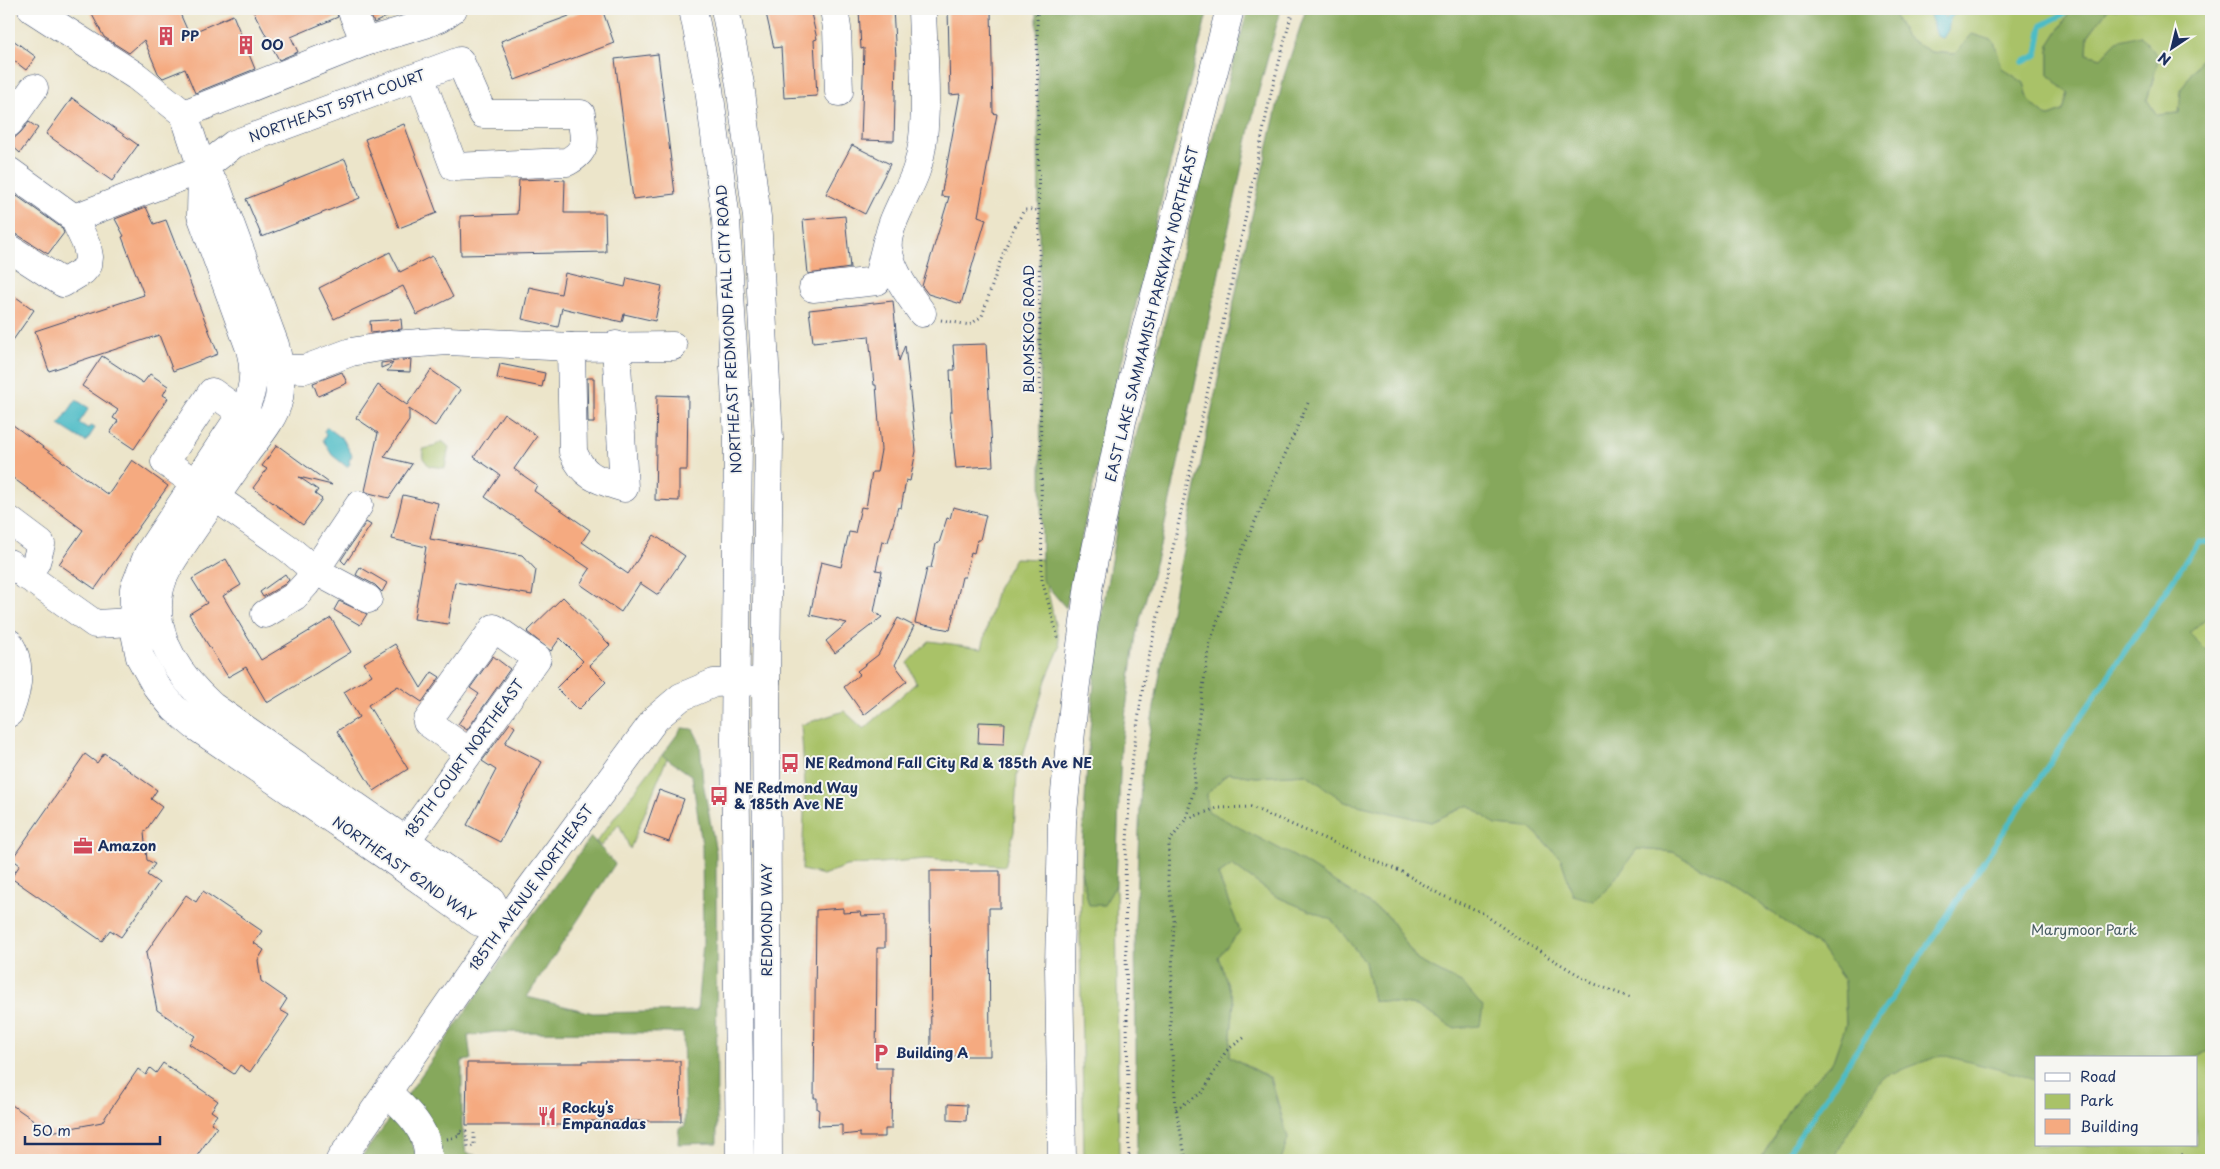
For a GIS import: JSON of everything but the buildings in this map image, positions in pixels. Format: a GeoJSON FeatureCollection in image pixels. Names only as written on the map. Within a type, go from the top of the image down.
{"type":"FeatureCollection","features":[{"type":"Feature","properties":{"kind":"street"},"geometry":{"type":"LineString","coordinates":[[32,9],[136,76],[184,114],[365,42],[425,24],[453,9]]}},
{"type":"Feature","properties":{"kind":"street"},"geometry":{"type":"LineString","coordinates":[[351,9],[365,42]]}},
{"type":"Feature","properties":{"kind":"street","name":"NORTHEAST REDMOND FALL CITY ROAD"},"geometry":{"type":"LineString","coordinates":[[693,9],[709,89],[726,220],[738,440],[735,682]]}},
{"type":"Feature","properties":{"kind":"street"},"geometry":{"type":"LineString","coordinates":[[725,9],[740,84],[757,217],[769,439],[766,680]]}},
{"type":"Feature","properties":{"kind":"street"},"geometry":{"type":"LineString","coordinates":[[834,9],[837,28],[839,92]]}},
{"type":"Feature","properties":{"kind":"street"},"geometry":{"type":"LineString","coordinates":[[813,288],[877,281],[889,235],[916,171],[922,150],[924,119],[922,9]]}},
{"type":"Feature","properties":{"kind":"street","name":"EAST LAKE SAMMAMISH PARKWAY NORTHEAST"},"geometry":{"type":"LineString","coordinates":[[1062,1160],[1059,967],[1062,823],[1075,691],[1089,584],[1122,422],[1230,9]]}},
{"type":"Feature","properties":{"kind":"street","name":"NORTHEAST 59TH COURT"},"geometry":{"type":"LineString","coordinates":[[74,218],[202,169],[234,144],[460,61],[483,114],[581,114],[584,149],[579,156],[568,162],[454,166],[420,76]]}},
{"type":"Feature","properties":{"kind":"street"},"geometry":{"type":"LineString","coordinates":[[9,123],[34,88]]}},
{"type":"Feature","properties":{"kind":"street","name":"NORTHEAST 62ND WAY"},"geometry":{"type":"LineString","coordinates":[[184,114],[202,169],[217,188],[275,345],[267,368],[279,398],[253,421],[205,490],[148,554],[134,589],[146,622],[140,657],[156,686],[174,708],[195,726],[399,850],[479,922],[504,924]]}},
{"type":"Feature","properties":{"kind":"street"},"geometry":{"type":"LineString","coordinates":[[9,171],[74,218],[87,246],[89,257],[84,271],[63,283],[9,248]]}},
{"type":"Feature","properties":{"kind":"street"},"geometry":{"type":"LineString","coordinates":[[889,235],[888,250],[902,286],[922,313]]}},
{"type":"Feature","properties":{"kind":"street"},"geometry":{"type":"LineString","coordinates":[[267,368],[305,369],[351,352],[393,345],[439,342],[571,347],[616,345],[673,346]]}},
{"type":"Feature","properties":{"kind":"street"},"geometry":{"type":"LineString","coordinates":[[571,347],[573,452],[579,466],[592,477],[624,488],[616,345]]}},
{"type":"Feature","properties":{"kind":"street"},"geometry":{"type":"LineString","coordinates":[[253,421],[212,392],[165,462],[314,570],[368,599]]}},
{"type":"Feature","properties":{"kind":"street"},"geometry":{"type":"LineString","coordinates":[[265,614],[295,596],[306,584],[359,505]]}},
{"type":"Feature","properties":{"kind":"street"},"geometry":{"type":"LineString","coordinates":[[9,520],[41,544],[36,562],[17,569]]}},
{"type":"Feature","properties":{"kind":"street"},"geometry":{"type":"LineString","coordinates":[[17,569],[95,624],[146,622]]}},
{"type":"Feature","properties":{"kind":"street","name":"185TH COURT NORTHEAST"},"geometry":{"type":"LineString","coordinates":[[399,850],[537,658],[494,628],[427,722],[469,752]]}},
{"type":"Feature","properties":{"kind":"street"},"geometry":{"type":"LineString","coordinates":[[9,644],[14,651],[18,672],[15,696],[9,713]]}},
{"type":"Feature","properties":{"kind":"street","name":"185TH AVENUE NORTHEAST"},"geometry":{"type":"LineString","coordinates":[[340,1160],[504,924],[656,718],[682,697],[714,683],[766,680]]}},
{"type":"Feature","properties":{"kind":"street","name":"REDMOND WAY"},"geometry":{"type":"LineString","coordinates":[[766,680],[768,1160]]}},
{"type":"Feature","properties":{"kind":"street"},"geometry":{"type":"LineString","coordinates":[[735,682],[740,1160]]}},
{"type":"Feature","properties":{"kind":"street"},"geometry":{"type":"LineString","coordinates":[[388,1092],[414,1118],[427,1151]]}},
{"type":"Feature","properties":{"kind":"path","name":"BLOMSKOG ROAD"},"geometry":{"type":"LineString","coordinates":[[1038,9],[1042,580],[1060,647]]}},
{"type":"Feature","properties":{"kind":"path"},"geometry":{"type":"LineString","coordinates":[[1129,1160],[1125,880],[1134,751],[1144,679],[1236,263],[1271,93],[1294,9]]}},
{"type":"Feature","properties":{"kind":"path"},"geometry":{"type":"LineString","coordinates":[[922,313],[940,320],[970,326],[982,316],[1012,232],[1024,210],[1039,210]]}},
{"type":"Feature","properties":{"kind":"path"},"geometry":{"type":"LineString","coordinates":[[1186,1160],[1176,1110],[1170,1024],[1174,921],[1168,881],[1169,842],[1186,820],[1194,789],[1196,738],[1209,644],[1241,553],[1308,403]]}},
{"type":"Feature","properties":{"kind":"path"},"geometry":{"type":"LineString","coordinates":[[1186,820],[1217,808],[1252,807],[1402,872],[1441,895],[1481,912],[1520,940],[1592,982],[1631,998]]}},
{"type":"Feature","properties":{"kind":"path"},"geometry":{"type":"LineString","coordinates":[[1176,1110],[1203,1092],[1226,1050],[1245,1037]]}},
{"type":"Feature","properties":{"kind":"path"},"geometry":{"type":"LineString","coordinates":[[427,1151],[460,1136],[459,1131],[466,1131],[468,1146],[474,1146],[474,1132]]}},
{"type":"Feature","properties":{"kind":"path"},"geometry":{"type":"LineString","coordinates":[[2173,1160],[2182,1155],[2192,1160]]}},
{"type":"Feature","properties":{"kind":"green space"},"geometry":{"type":"Polygon","coordinates":[[[1037,9],[1208,9],[1112,402],[1066,608],[1042,580],[1037,9]]]}},
{"type":"Feature","properties":{"kind":"green space"},"geometry":{"type":"Polygon","coordinates":[[[1248,9],[1281,9],[1256,101],[1162,538],[1136,635],[1121,747],[1116,885],[1104,905],[1089,905],[1081,871],[1087,764],[1098,637],[1124,484],[1195,202],[1248,9]]]}},
{"type":"Feature","properties":{"kind":"green space"},"geometry":{"type":"Polygon","coordinates":[[[1306,9],[1900,9],[1894,14],[1906,37],[1931,52],[1955,54],[1972,34],[1994,41],[2002,68],[2024,83],[2029,101],[2047,117],[2063,111],[2068,93],[2049,75],[2049,45],[2072,9],[2108,9],[2088,36],[2087,54],[2101,58],[2117,41],[2140,35],[2159,57],[2147,100],[2157,115],[2179,113],[2181,89],[2201,58],[2211,61],[2211,614],[2189,633],[2211,655],[2211,1050],[2197,1056],[2035,1056],[2035,1081],[2021,1075],[1942,1055],[1882,1077],[1837,1151],[1834,1160],[1760,1160],[1796,1100],[1833,1061],[1846,1024],[1844,980],[1818,944],[1721,878],[1673,852],[1637,849],[1608,888],[1594,901],[1573,895],[1561,859],[1531,828],[1496,825],[1469,805],[1431,822],[1345,802],[1306,774],[1256,777],[1228,773],[1207,794],[1208,811],[1295,857],[1387,915],[1417,960],[1463,984],[1483,1007],[1480,1026],[1453,1028],[1417,1006],[1373,1000],[1365,962],[1332,920],[1277,897],[1232,865],[1218,875],[1240,931],[1218,957],[1234,1002],[1229,1056],[1270,1078],[1288,1139],[1281,1160],[1137,1160],[1135,924],[1141,781],[1174,594],[1248,233],[1284,76],[1306,9]]]}},
{"type":"Feature","properties":{"kind":"green space"},"geometry":{"type":"Polygon","coordinates":[[[1900,9],[2072,9],[2049,45],[2049,75],[2068,93],[2063,111],[2047,117],[2029,101],[2024,83],[2002,68],[1955,54],[1931,52],[1905,37],[1894,14],[1900,9]]]}},
{"type":"Feature","properties":{"kind":"green space"},"geometry":{"type":"Polygon","coordinates":[[[2108,9],[2211,9],[2211,61],[2201,58],[2179,113],[2157,115],[2147,100],[2154,77],[2117,41],[2101,58],[2087,54],[2088,36],[2108,9]]]}},
{"type":"Feature","properties":{"kind":"green space"},"geometry":{"type":"Polygon","coordinates":[[[442,441],[449,447],[445,468],[429,466],[423,458],[423,449],[433,447],[442,441]]]}},
{"type":"Feature","properties":{"kind":"green space","name":"Marymoor Park"},"geometry":{"type":"Polygon","coordinates":[[[2211,511],[2211,1160],[1772,1160],[2211,511]]]}},
{"type":"Feature","properties":{"kind":"green space"},"geometry":{"type":"Polygon","coordinates":[[[1015,558],[1041,559],[1060,647],[1046,680],[1017,775],[1014,832],[1005,866],[926,859],[846,866],[823,875],[802,870],[805,785],[801,725],[844,711],[864,729],[916,683],[908,663],[929,641],[982,648],[997,589],[1015,558]]]}},
{"type":"Feature","properties":{"kind":"green space"},"geometry":{"type":"Polygon","coordinates":[[[682,728],[693,729],[700,743],[703,782],[716,852],[717,1143],[678,1144],[679,1128],[685,1126],[683,1033],[495,1032],[468,1036],[471,1060],[462,1061],[462,1125],[466,1153],[495,1160],[443,1160],[436,1145],[406,1097],[532,916],[591,837],[615,864],[527,997],[593,1013],[697,1011],[703,943],[702,845],[692,776],[662,755],[682,728]]]}},
{"type":"Feature","properties":{"kind":"green space"},"geometry":{"type":"Polygon","coordinates":[[[662,755],[667,758],[630,849],[619,824],[601,846],[596,842],[662,755]]]}},
{"type":"Feature","properties":{"kind":"green space"},"geometry":{"type":"Polygon","coordinates":[[[1228,773],[1256,777],[1306,774],[1345,802],[1431,822],[1469,805],[1496,825],[1531,828],[1561,859],[1573,895],[1608,888],[1637,849],[1673,852],[1721,878],[1818,944],[1844,980],[1846,1024],[1833,1061],[1796,1100],[1760,1160],[1281,1160],[1288,1138],[1271,1078],[1229,1056],[1234,1002],[1218,957],[1240,931],[1218,875],[1232,865],[1277,897],[1332,920],[1365,962],[1373,1000],[1417,1006],[1454,1028],[1463,984],[1417,960],[1387,915],[1295,857],[1207,811],[1207,794],[1228,773]]]}},
{"type":"Feature","properties":{"kind":"green space"},"geometry":{"type":"Polygon","coordinates":[[[1081,871],[1089,904],[1104,905],[1116,885],[1119,1160],[1084,1160],[1080,940],[1081,871]]]}},
{"type":"Feature","properties":{"kind":"green space"},"geometry":{"type":"Polygon","coordinates":[[[397,1109],[419,1160],[359,1160],[397,1109]]]}},
{"type":"Feature","properties":{"kind":"water"},"geometry":{"type":"Polygon","coordinates":[[[1932,9],[1938,9],[1945,18],[1955,9],[1960,9],[1950,19],[1948,30],[1943,38],[1937,36],[1930,15],[1932,9]]]}},
{"type":"Feature","properties":{"kind":"water"},"geometry":{"type":"Polygon","coordinates":[[[76,400],[89,408],[79,423],[89,429],[91,426],[95,428],[86,442],[59,425],[76,400]]]}},
{"type":"Feature","properties":{"kind":"water"},"geometry":{"type":"Polygon","coordinates":[[[327,427],[343,439],[352,455],[349,461],[350,464],[347,467],[332,455],[323,440],[326,435],[324,431],[327,427]]]}},
{"type":"Feature","properties":{"kind":"waterway"},"geometry":{"type":"LineString","coordinates":[[2023,62],[2037,55],[2042,25],[2064,14],[2067,9]]}},
{"type":"Feature","properties":{"kind":"waterway"},"geometry":{"type":"LineString","coordinates":[[1783,1160],[2199,541],[2211,543]]}},
{"type":"Feature","properties":{"kind":"place","name":"PP"},"geometry":{"type":"Point","coordinates":[166,36]}},
{"type":"Feature","properties":{"kind":"place","name":"OO"},"geometry":{"type":"Point","coordinates":[246,45]}},
{"type":"Feature","properties":{"kind":"place","name":"NE Redmond Fall City Rd & 185th Ave NE"},"geometry":{"type":"Point","coordinates":[790,763]}},
{"type":"Feature","properties":{"kind":"place","name":"NE Redmond Way & 185th Ave NE"},"geometry":{"type":"Point","coordinates":[719,796]}},
{"type":"Feature","properties":{"kind":"place","name":"Amazon"},"geometry":{"type":"Point","coordinates":[83,846]}},
{"type":"Feature","properties":{"kind":"place","name":"Building A"},"geometry":{"type":"Point","coordinates":[881,1053]}},
{"type":"Feature","properties":{"kind":"place","name":"Rocky’s Empanadas"},"geometry":{"type":"Point","coordinates":[547,1116]}}]}
